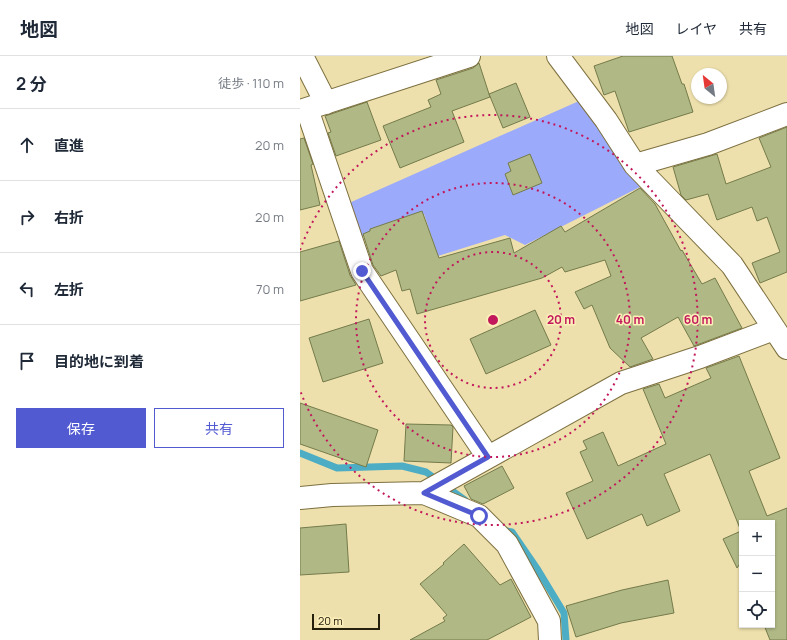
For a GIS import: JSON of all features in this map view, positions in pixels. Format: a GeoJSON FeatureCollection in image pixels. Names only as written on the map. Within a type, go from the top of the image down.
{"type":"FeatureCollection","features":[{"type":"Feature","properties":{"kind":"street"},"geometry":{"type":"LineString","coordinates":[[302,56],[311,107],[362,271],[488,457]]}},
{"type":"Feature","properties":{"kind":"street"},"geometry":{"type":"LineString","coordinates":[[311,107],[469,56]]}},
{"type":"Feature","properties":{"kind":"street"},"geometry":{"type":"LineString","coordinates":[[558,56],[606,120],[635,164],[732,265],[787,348]]}},
{"type":"Feature","properties":{"kind":"street"},"geometry":{"type":"LineString","coordinates":[[635,164],[708,144],[787,114]]}},
{"type":"Feature","properties":{"kind":"street"},"geometry":{"type":"LineString","coordinates":[[424,493],[621,383],[700,357],[774,329]]}},
{"type":"Feature","properties":{"kind":"street"},"geometry":{"type":"LineString","coordinates":[[300,498],[332,495],[424,493],[479,516],[508,544],[549,621],[550,640]]}},
{"type":"Feature","properties":{"kind":"shaded area"},"geometry":{"type":"Polygon","coordinates":[[[588,97],[644,185],[525,245],[505,235],[438,256],[424,214],[351,240],[340,207],[588,97]]]}},
{"type":"Feature","properties":{"kind":"building"},"geometry":{"type":"Polygon","coordinates":[[[623,56],[672,56],[682,84],[684,84],[693,112],[629,132],[615,91],[604,95],[594,66],[623,56]]]}},
{"type":"Feature","properties":{"kind":"building"},"geometry":{"type":"Polygon","coordinates":[[[479,63],[490,97],[452,111],[464,142],[400,168],[383,126],[431,107],[428,100],[441,94],[436,80],[473,68],[479,63]]]}},
{"type":"Feature","properties":{"kind":"building"},"geometry":{"type":"Polygon","coordinates":[[[516,83],[530,117],[503,128],[489,94],[516,83]]]}},
{"type":"Feature","properties":{"kind":"building"},"geometry":{"type":"Polygon","coordinates":[[[367,102],[381,140],[336,156],[328,133],[331,132],[325,116],[367,102]]]}},
{"type":"Feature","properties":{"kind":"building"},"geometry":{"type":"Polygon","coordinates":[[[787,127],[787,272],[760,283],[752,263],[780,252],[767,217],[757,221],[752,207],[717,220],[708,194],[686,200],[681,195],[673,167],[717,154],[726,184],[771,167],[759,138],[787,127]]]}},
{"type":"Feature","properties":{"kind":"building"},"geometry":{"type":"Polygon","coordinates":[[[304,138],[313,164],[311,165],[320,205],[300,210],[300,139],[304,138]]]}},
{"type":"Feature","properties":{"kind":"building"},"geometry":{"type":"Polygon","coordinates":[[[530,154],[542,183],[513,195],[505,174],[511,171],[508,163],[530,154]]]}},
{"type":"Feature","properties":{"kind":"building"},"geometry":{"type":"Polygon","coordinates":[[[640,188],[655,204],[681,251],[682,250],[702,284],[715,278],[742,328],[694,346],[678,317],[641,338],[653,359],[630,367],[610,348],[592,305],[584,309],[575,292],[611,276],[605,260],[565,272],[562,267],[542,278],[417,314],[410,289],[402,291],[396,270],[381,276],[373,265],[363,234],[370,231],[370,229],[422,211],[439,258],[510,238],[514,253],[561,226],[565,232],[640,188]]]}},
{"type":"Feature","properties":{"kind":"building"},"geometry":{"type":"Polygon","coordinates":[[[339,241],[350,275],[356,285],[300,301],[300,252],[339,241]]]}},
{"type":"Feature","properties":{"kind":"building"},"geometry":{"type":"Polygon","coordinates":[[[535,310],[551,345],[486,374],[470,339],[535,310]]]}},
{"type":"Feature","properties":{"kind":"building"},"geometry":{"type":"Polygon","coordinates":[[[369,319],[383,363],[323,382],[309,338],[369,319]]]}},
{"type":"Feature","properties":{"kind":"building"},"geometry":{"type":"Polygon","coordinates":[[[739,356],[780,458],[749,471],[767,516],[787,508],[787,640],[770,640],[765,628],[775,628],[775,520],[739,520],[739,526],[710,454],[664,474],[680,511],[647,526],[642,514],[587,539],[566,493],[593,481],[580,452],[587,449],[583,441],[603,432],[618,466],[666,444],[643,389],[659,384],[665,398],[711,378],[706,368],[739,356]]]}},
{"type":"Feature","properties":{"kind":"building"},"geometry":{"type":"Polygon","coordinates":[[[300,403],[378,430],[366,467],[300,444],[300,403]]]}},
{"type":"Feature","properties":{"kind":"building"},"geometry":{"type":"Polygon","coordinates":[[[406,424],[451,425],[453,427],[451,463],[404,461],[406,424]]]}},
{"type":"Feature","properties":{"kind":"building"},"geometry":{"type":"Polygon","coordinates":[[[502,466],[514,488],[483,504],[471,499],[464,486],[502,466]]]}},
{"type":"Feature","properties":{"kind":"building"},"geometry":{"type":"Polygon","coordinates":[[[346,524],[349,572],[300,575],[300,528],[346,524]]]}},
{"type":"Feature","properties":{"kind":"building"},"geometry":{"type":"Polygon","coordinates":[[[739,532],[739,565],[737,568],[723,539],[739,532]]]}},
{"type":"Feature","properties":{"kind":"building"},"geometry":{"type":"Polygon","coordinates":[[[464,544],[500,585],[511,579],[531,617],[487,640],[410,640],[445,621],[443,618],[447,615],[420,584],[444,564],[443,563],[464,544]]]}},
{"type":"Feature","properties":{"kind":"building"},"geometry":{"type":"Polygon","coordinates":[[[668,580],[674,613],[621,623],[576,637],[566,606],[622,590],[668,580]]]}},
{"type":"Feature","properties":{"kind":"waterway"},"geometry":{"type":"LineString","coordinates":[[300,453],[337,468],[402,466],[426,472],[465,500]]}},
{"type":"Feature","properties":{"kind":"waterway"},"geometry":{"type":"LineString","coordinates":[[502,530],[512,532],[538,570],[564,613],[566,640]]}},
{"type":"Feature","properties":{"kind":"route"},"geometry":{"type":"LineString","coordinates":[[362,271],[488,457],[424,493],[479,516]]}}]}
